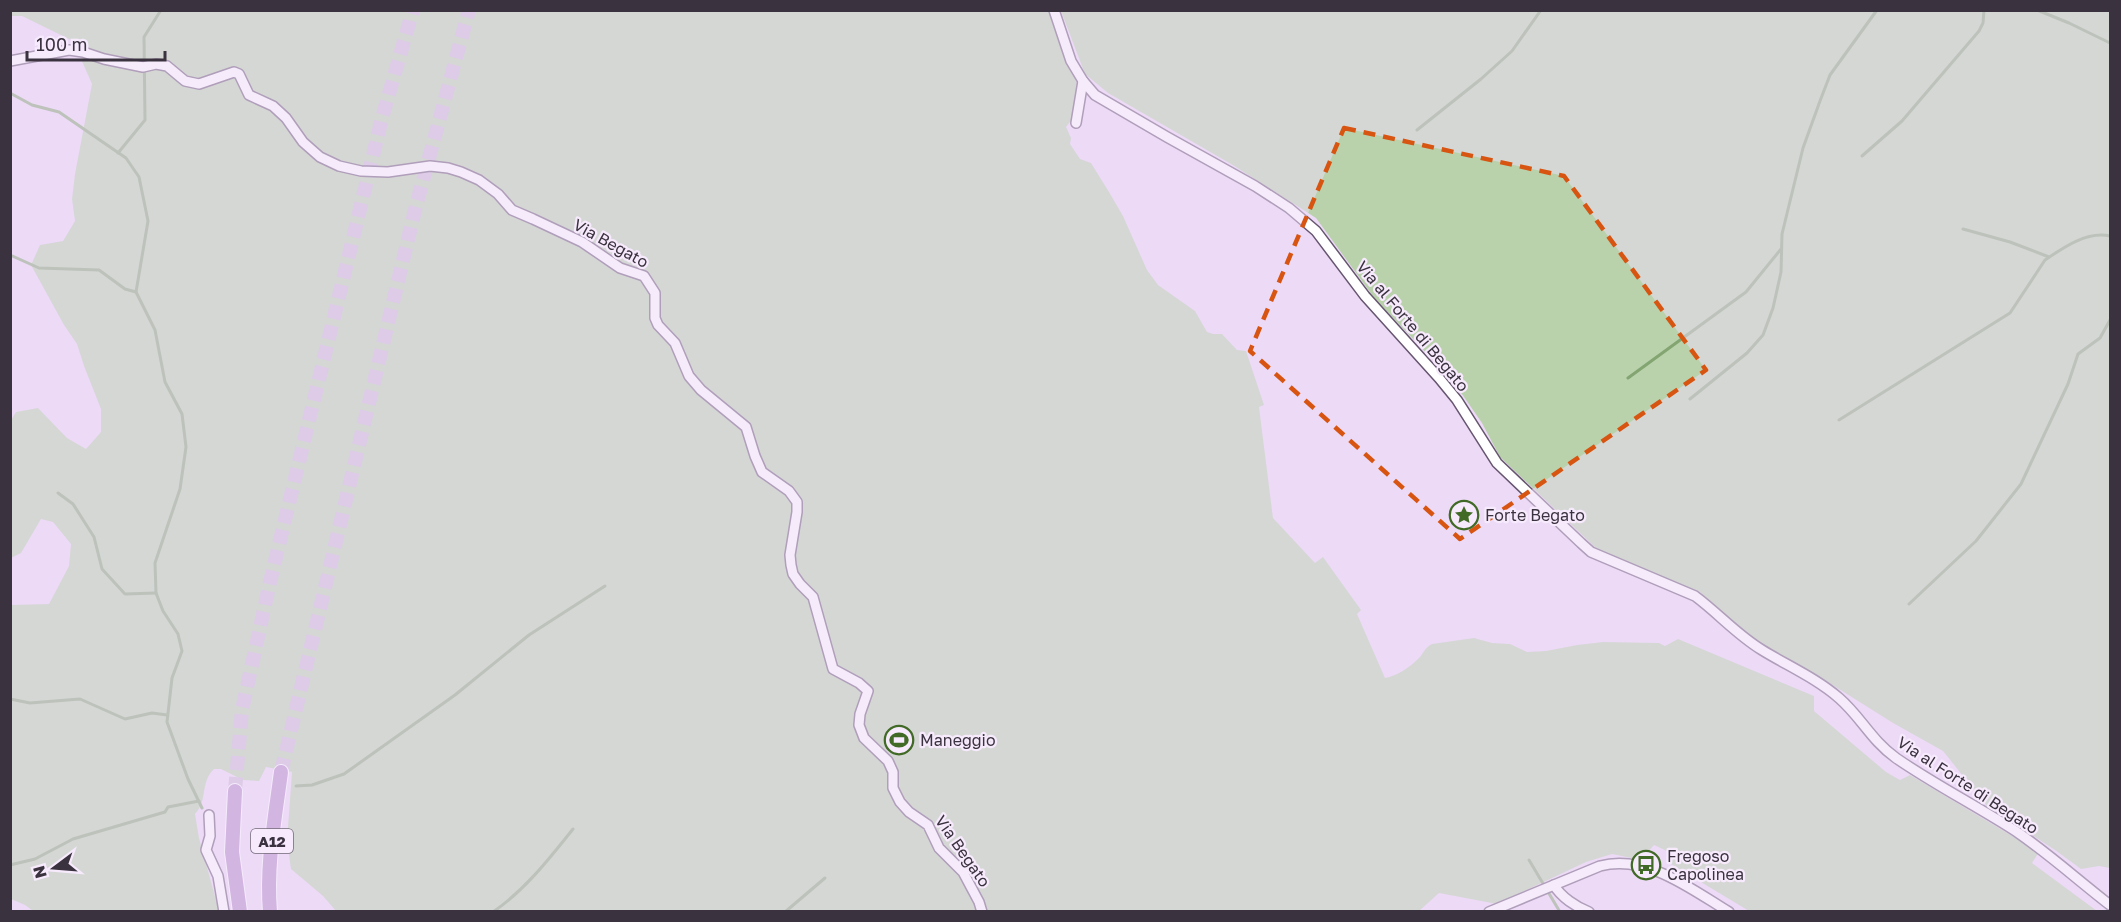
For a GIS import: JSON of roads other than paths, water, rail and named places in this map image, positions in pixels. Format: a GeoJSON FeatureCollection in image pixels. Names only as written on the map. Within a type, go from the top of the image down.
{"type":"FeatureCollection","features":[{"type":"Feature","properties":{"kind":"highway","name":"A12"},"geometry":{"type":"LineString","coordinates":[[270,912],[268,894],[271,846],[281,772]]}},
{"type":"Feature","properties":{"kind":"highway","name":"A12"},"geometry":{"type":"LineString","coordinates":[[235,791],[232,852],[240,912]]}},
{"type":"Feature","properties":{"kind":"street","name":"Via al Forte di Begato"},"geometry":{"type":"LineString","coordinates":[[1054,10],[1071,61],[1083,81],[1095,94],[1255,186],[1305,220],[1316,231],[1383,319],[1445,386],[1497,463],[1591,552],[1695,596],[1761,650],[1834,694],[1854,714],[1876,742],[1895,757],[2017,832],[2110,905]]}},
{"type":"Feature","properties":{"kind":"street","name":"Via Begato"},"geometry":{"type":"LineString","coordinates":[[10,60],[62,50],[74,50],[143,67],[156,63],[167,66],[185,81],[199,84],[234,72],[239,74],[249,95],[273,106],[286,118],[303,142],[320,157],[339,166],[361,171],[388,172],[430,166],[461,172],[479,180],[498,194],[512,210],[582,242],[620,268],[644,276],[655,293],[655,318],[658,325],[675,344],[689,376],[701,390],[746,427],[754,456],[762,472],[789,491],[797,502],[790,555],[793,574],[813,597],[832,669],[859,682],[868,691],[859,724],[864,738],[888,761],[893,771],[893,788],[900,802],[909,812],[928,825],[939,848],[963,872],[982,912]]}},
{"type":"Feature","properties":{"kind":"street"},"geometry":{"type":"LineString","coordinates":[[1076,123],[1083,81]]}},
{"type":"Feature","properties":{"kind":"street"},"geometry":{"type":"LineString","coordinates":[[209,815],[210,836],[206,850],[218,876],[224,912]]}},
{"type":"Feature","properties":{"kind":"street"},"geometry":{"type":"LineString","coordinates":[[1489,912],[1613,862],[1632,864],[1680,881],[1729,912]]}},
{"type":"Feature","properties":{"kind":"street"},"geometry":{"type":"LineString","coordinates":[[1554,885],[1558,892],[1581,909],[1589,912]]}},
{"type":"Feature","properties":{"kind":"waterway"},"geometry":{"type":"LineString","coordinates":[[118,153],[145,120],[144,37],[161,10]]}},
{"type":"Feature","properties":{"kind":"waterway"},"geometry":{"type":"LineString","coordinates":[[1417,130],[1512,51],[1541,10]]}},
{"type":"Feature","properties":{"kind":"waterway"},"geometry":{"type":"LineString","coordinates":[[1690,399],[1747,353],[1763,335],[1773,308],[1781,272],[1782,234],[1803,148],[1830,75],[1877,10]]}},
{"type":"Feature","properties":{"kind":"waterway"},"geometry":{"type":"LineString","coordinates":[[1862,156],[1902,121],[1979,31],[1983,23],[1984,10]]}},
{"type":"Feature","properties":{"kind":"waterway"},"geometry":{"type":"LineString","coordinates":[[2037,10],[2110,43]]}},
{"type":"Feature","properties":{"kind":"waterway"},"geometry":{"type":"LineString","coordinates":[[10,93],[32,105],[59,112],[126,158],[139,177],[148,221],[136,292],[155,330],[165,382],[182,414],[186,447],[180,489],[155,563],[156,593],[163,611],[178,634],[182,651],[172,678],[167,722],[188,779],[202,808]]}},
{"type":"Feature","properties":{"kind":"waterway"},"geometry":{"type":"LineString","coordinates":[[1963,229],[2010,242],[2049,257]]}},
{"type":"Feature","properties":{"kind":"waterway"},"geometry":{"type":"LineString","coordinates":[[1839,420],[2010,313],[2045,260],[2052,255],[2084,238],[2110,236]]}},
{"type":"Feature","properties":{"kind":"waterway"},"geometry":{"type":"LineString","coordinates":[[1628,378],[1746,292],[1781,249]]}},
{"type":"Feature","properties":{"kind":"waterway"},"geometry":{"type":"LineString","coordinates":[[10,255],[39,268],[99,270],[125,289],[136,292]]}},
{"type":"Feature","properties":{"kind":"waterway"},"geometry":{"type":"LineString","coordinates":[[1909,604],[1976,541],[2021,484],[2068,384],[2078,354],[2100,338],[2110,320]]}},
{"type":"Feature","properties":{"kind":"waterway"},"geometry":{"type":"LineString","coordinates":[[58,493],[73,504],[94,537],[102,569],[125,594],[156,593]]}},
{"type":"Feature","properties":{"kind":"waterway"},"geometry":{"type":"LineString","coordinates":[[296,786],[312,785],[344,774],[455,695],[529,635],[605,586]]}},
{"type":"Feature","properties":{"kind":"waterway"},"geometry":{"type":"LineString","coordinates":[[10,699],[30,703],[80,699],[125,719],[152,713],[167,715]]}},
{"type":"Feature","properties":{"kind":"waterway"},"geometry":{"type":"LineString","coordinates":[[10,865],[35,859],[73,839],[165,812],[168,807],[199,801]]}},
{"type":"Feature","properties":{"kind":"waterway"},"geometry":{"type":"LineString","coordinates":[[493,912],[526,884],[573,829]]}},
{"type":"Feature","properties":{"kind":"waterway"},"geometry":{"type":"LineString","coordinates":[[1529,860],[1560,912]]}},
{"type":"Feature","properties":{"kind":"waterway"},"geometry":{"type":"LineString","coordinates":[[785,912],[825,878]]}},
{"type":"Feature","properties":{"kind":"tunnel"},"geometry":{"type":"LineString","coordinates":[[235,791],[242,710],[270,582],[382,118],[413,10]]}},
{"type":"Feature","properties":{"kind":"tunnel"},"geometry":{"type":"LineString","coordinates":[[281,772],[415,210],[469,10]]}},
{"type":"Feature","properties":{"kind":"place","name":"Forte Begato"},"geometry":{"type":"Point","coordinates":[1464,515]}},
{"type":"Feature","properties":{"kind":"place","name":"Maneggio"},"geometry":{"type":"Point","coordinates":[899,740]}},
{"type":"Feature","properties":{"kind":"place","name":"Fregoso Capolinea"},"geometry":{"type":"Point","coordinates":[1646,865]}}]}
